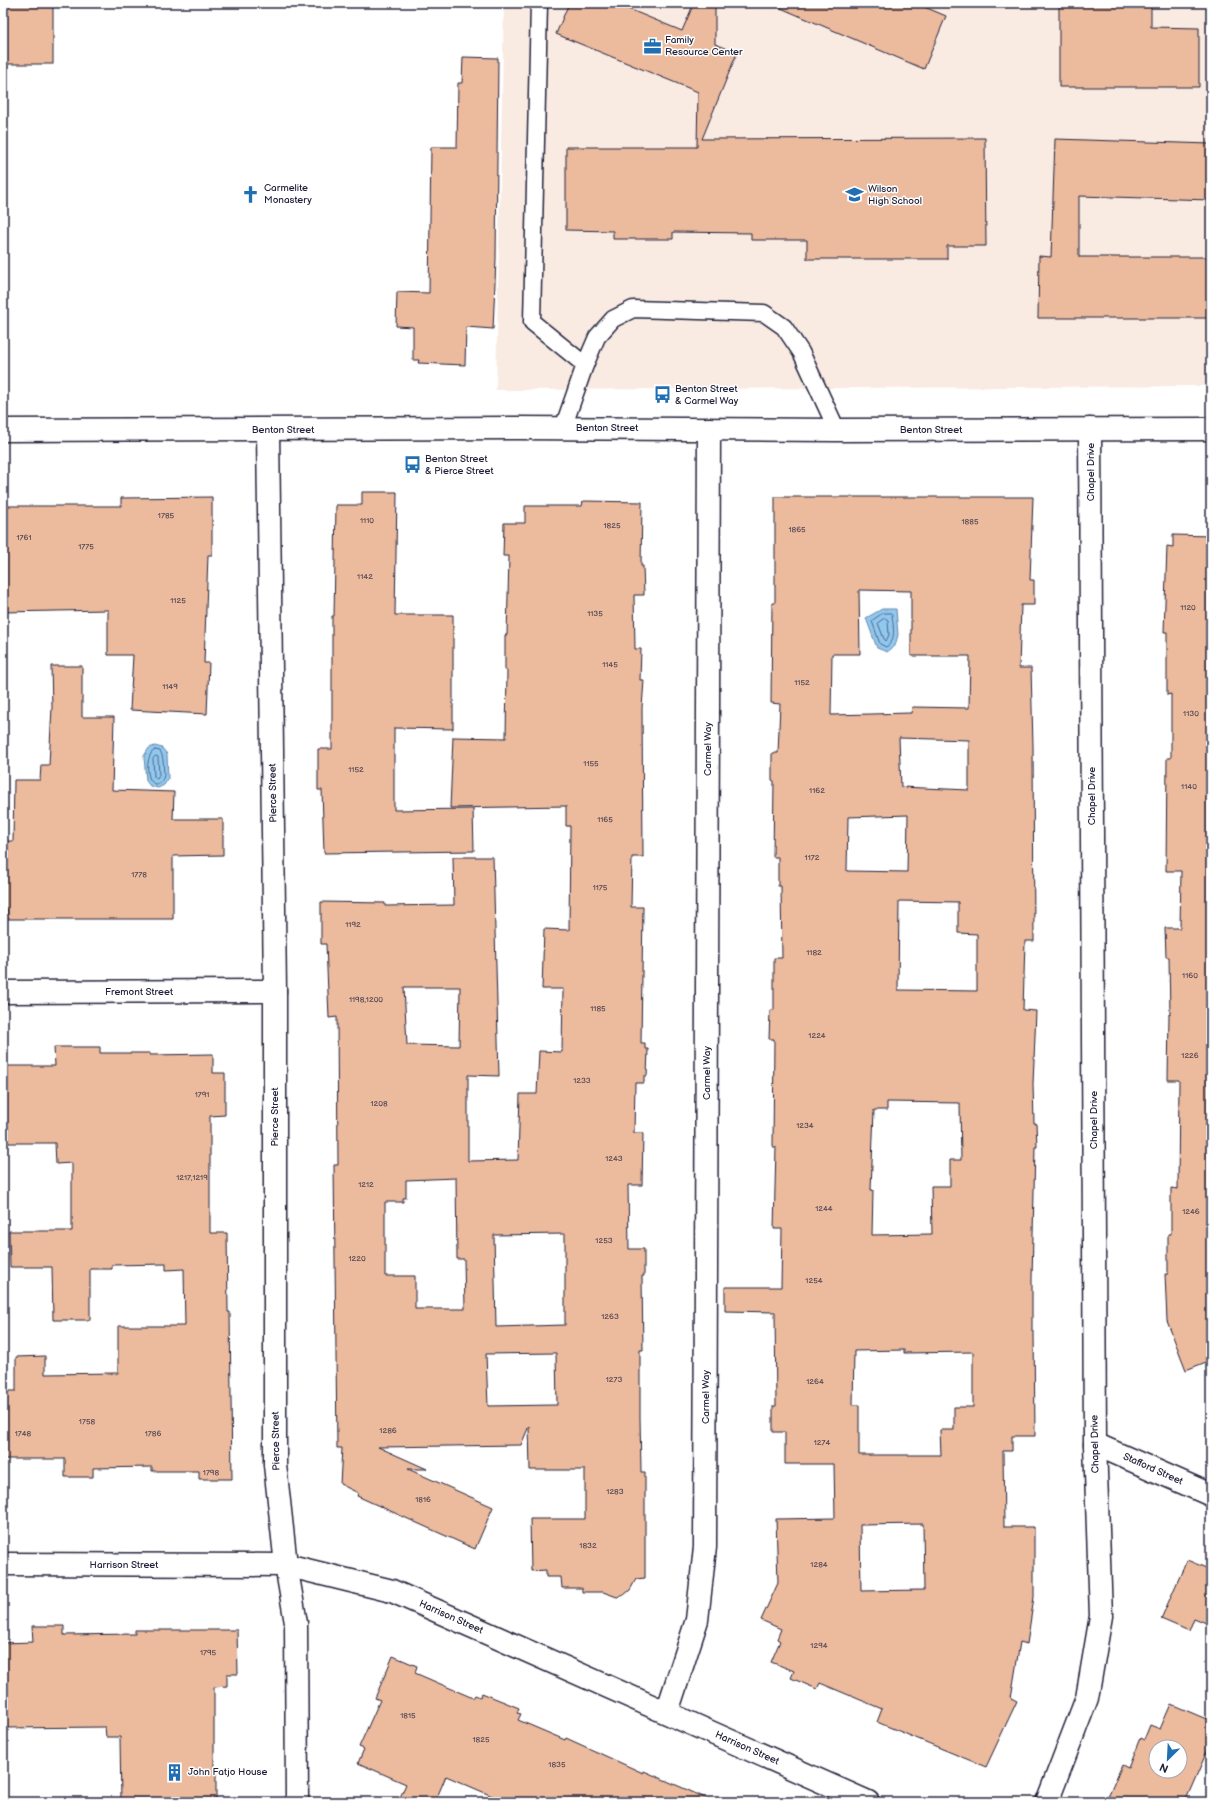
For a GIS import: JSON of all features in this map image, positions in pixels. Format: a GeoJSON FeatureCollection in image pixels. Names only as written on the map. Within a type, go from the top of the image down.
{"type":"FeatureCollection","features":[{"type":"Feature","properties":{"kind":"street","name":"Benton Street"},"geometry":{"type":"LineString","coordinates":[[3,430],[563,428],[837,430],[1211,429]]}},
{"type":"Feature","properties":{"kind":"street","name":"Carmel Way"},"geometry":{"type":"LineString","coordinates":[[667,1712],[698,1620],[705,1548],[709,429]]}},
{"type":"Feature","properties":{"kind":"street","name":"Chapel Drive"},"geometry":{"type":"LineString","coordinates":[[1047,1802],[1087,1698],[1101,1616],[1095,1444],[1090,429]]}},
{"type":"Feature","properties":{"kind":"street","name":"Pierce Street"},"geometry":{"type":"LineString","coordinates":[[268,430],[275,991],[275,1465],[286,1565],[296,1624],[297,1802]]}},
{"type":"Feature","properties":{"kind":"street","name":"Fremont Street"},"geometry":{"type":"LineString","coordinates":[[3,992],[275,991]]}},
{"type":"Feature","properties":{"kind":"street","name":"Stafford Street"},"geometry":{"type":"LineString","coordinates":[[1095,1444],[1211,1494]]}},
{"type":"Feature","properties":{"kind":"street","name":"Harrison Street"},"geometry":{"type":"LineString","coordinates":[[3,1564],[286,1565],[392,1591],[868,1802]]}},
{"type":"Feature","properties":{"kind":"lane"},"geometry":{"type":"LineString","coordinates":[[539,3],[532,322],[585,365]]}},
{"type":"Feature","properties":{"kind":"lane"},"geometry":{"type":"LineString","coordinates":[[563,428],[585,365],[597,337],[613,319],[633,309],[764,313],[784,327],[801,352],[837,430]]}},
{"type":"Feature","properties":{"kind":"shaded area","name":"Wilson High School"},"geometry":{"type":"Polygon","coordinates":[[[504,3],[1211,3],[1211,386],[496,390],[504,3]]]}},
{"type":"Feature","properties":{"kind":"water"},"geometry":{"type":"Polygon","coordinates":[[[882,609],[896,609],[898,635],[895,646],[887,652],[877,648],[866,618],[882,609]]]}},
{"type":"Feature","properties":{"kind":"water"},"geometry":{"type":"Polygon","coordinates":[[[155,746],[162,748],[167,754],[168,779],[164,785],[158,788],[150,786],[146,781],[144,756],[149,748],[155,746]]]}},
{"type":"Feature","properties":{"kind":"building"},"geometry":{"type":"Polygon","coordinates":[[[3,3],[53,3],[53,64],[3,64],[3,3]]]}},
{"type":"Feature","properties":{"kind":"building"},"geometry":{"type":"Polygon","coordinates":[[[569,3],[614,3],[682,31],[694,3],[715,3],[715,44],[737,53],[702,139],[985,138],[986,246],[947,246],[947,259],[807,259],[807,240],[751,240],[751,233],[673,232],[673,239],[613,239],[613,231],[566,230],[566,147],[697,147],[698,92],[556,34],[569,3]]]}},
{"type":"Feature","properties":{"kind":"building"},"geometry":{"type":"Polygon","coordinates":[[[769,3],[915,3],[946,16],[924,69],[769,3]]]}},
{"type":"Feature","properties":{"kind":"building"},"geometry":{"type":"Polygon","coordinates":[[[1059,3],[1151,3],[1151,27],[1199,28],[1199,87],[1059,87],[1059,3]]]}},
{"type":"Feature","properties":{"kind":"building"},"geometry":{"type":"Polygon","coordinates":[[[463,57],[498,58],[496,259],[493,329],[466,327],[465,365],[418,363],[419,360],[413,360],[413,327],[396,326],[397,292],[429,293],[431,147],[457,147],[458,83],[462,83],[463,57]]]}},
{"type":"Feature","properties":{"kind":"building"},"geometry":{"type":"Polygon","coordinates":[[[1055,139],[1211,144],[1211,200],[1079,196],[1079,257],[1211,257],[1211,318],[1038,318],[1039,256],[1051,257],[1055,139]]]}},
{"type":"Feature","properties":{"kind":"building"},"geometry":{"type":"Polygon","coordinates":[[[362,492],[397,492],[395,615],[453,615],[453,729],[394,728],[394,810],[473,809],[474,851],[324,853],[322,790],[318,790],[318,749],[332,749],[332,616],[334,616],[336,505],[362,505],[362,492]]]}},
{"type":"Feature","properties":{"kind":"building"},"geometry":{"type":"Polygon","coordinates":[[[212,497],[212,555],[208,555],[204,663],[209,663],[207,714],[130,710],[133,655],[108,655],[108,610],[3,612],[3,506],[121,506],[121,498],[212,497]]]}},
{"type":"Feature","properties":{"kind":"building"},"geometry":{"type":"Polygon","coordinates":[[[775,497],[1033,497],[1030,580],[1034,580],[1034,605],[1021,605],[1019,668],[1031,668],[1033,746],[1034,941],[1025,941],[1023,1010],[1036,1011],[1033,1084],[1034,1123],[1036,1123],[1037,1147],[1035,1147],[1032,1279],[1035,1436],[1012,1436],[1012,1451],[1003,1451],[1004,1527],[1034,1527],[1034,1597],[1027,1644],[1020,1642],[1011,1698],[1017,1701],[986,1767],[877,1722],[882,1709],[820,1683],[817,1689],[791,1678],[794,1671],[771,1662],[780,1641],[777,1639],[781,1629],[761,1620],[778,1583],[776,1519],[835,1518],[834,1464],[785,1464],[785,1432],[773,1432],[773,1406],[776,1406],[775,1312],[725,1311],[725,1287],[781,1287],[782,1229],[774,1229],[776,1147],[773,1147],[774,1039],[769,1039],[770,1010],[774,1010],[774,958],[782,958],[781,886],[778,886],[778,857],[773,857],[774,781],[772,780],[772,753],[778,753],[780,704],[771,703],[772,603],[775,603],[775,497]],[[859,590],[860,654],[832,654],[831,715],[911,713],[912,707],[969,708],[970,656],[911,656],[911,591],[859,590]],[[899,738],[901,787],[969,790],[969,740],[899,738]],[[908,815],[848,817],[847,871],[907,872],[908,815]],[[899,901],[898,990],[977,991],[977,934],[958,933],[958,902],[899,901]],[[887,1102],[887,1110],[874,1110],[871,1190],[873,1190],[872,1235],[932,1234],[931,1186],[950,1186],[950,1160],[961,1160],[960,1103],[887,1102]],[[904,1350],[854,1351],[853,1405],[859,1405],[859,1455],[941,1455],[940,1430],[954,1430],[954,1407],[973,1407],[973,1352],[904,1353],[904,1350]],[[923,1524],[860,1525],[861,1591],[924,1590],[923,1524]]]}},
{"type":"Feature","properties":{"kind":"building"},"geometry":{"type":"Polygon","coordinates":[[[583,501],[642,502],[641,566],[643,566],[644,595],[634,595],[635,649],[641,649],[640,680],[644,680],[642,708],[643,857],[632,857],[631,907],[643,907],[641,1043],[645,1043],[645,1049],[648,1049],[647,1076],[644,1076],[644,1083],[635,1083],[634,1133],[643,1133],[642,1185],[628,1185],[629,1249],[644,1249],[644,1276],[642,1276],[643,1350],[640,1350],[640,1417],[641,1472],[645,1472],[645,1578],[636,1579],[630,1590],[624,1595],[617,1597],[603,1592],[582,1592],[582,1588],[562,1588],[561,1577],[546,1577],[546,1570],[531,1571],[530,1519],[585,1519],[585,1470],[530,1470],[529,1426],[521,1445],[378,1447],[427,1469],[408,1469],[493,1507],[475,1549],[357,1496],[358,1493],[340,1484],[342,1448],[337,1448],[334,1165],[338,1165],[337,1017],[329,1018],[326,944],[321,944],[321,902],[385,903],[385,906],[454,905],[453,857],[493,857],[499,1076],[468,1075],[468,1161],[518,1160],[520,1094],[537,1094],[539,1051],[562,1052],[563,989],[542,989],[544,929],[569,930],[570,826],[566,826],[566,806],[450,808],[453,737],[506,738],[507,670],[505,670],[505,635],[507,635],[509,556],[503,556],[504,523],[525,523],[525,506],[582,506],[583,501]],[[404,987],[407,1045],[459,1046],[460,987],[404,987]],[[456,1178],[406,1180],[406,1198],[403,1198],[403,1202],[385,1202],[385,1276],[415,1276],[415,1309],[465,1309],[464,1259],[457,1259],[456,1178]],[[565,1234],[494,1235],[496,1327],[565,1325],[565,1234]],[[556,1353],[486,1354],[488,1406],[557,1405],[556,1353]]]}},
{"type":"Feature","properties":{"kind":"building"},"geometry":{"type":"Polygon","coordinates":[[[1173,535],[1211,536],[1211,1360],[1186,1370],[1167,1321],[1165,1274],[1168,1274],[1168,1234],[1171,1234],[1171,1188],[1178,1189],[1179,1080],[1168,1080],[1169,1014],[1170,1015],[1169,957],[1166,957],[1165,928],[1180,928],[1181,871],[1166,871],[1167,758],[1171,758],[1171,694],[1167,695],[1167,632],[1164,632],[1167,546],[1173,547],[1173,535]]]}},
{"type":"Feature","properties":{"kind":"building"},"geometry":{"type":"Polygon","coordinates":[[[51,666],[82,666],[82,717],[114,717],[112,790],[174,792],[173,819],[223,819],[223,855],[173,856],[173,919],[7,919],[7,909],[3,909],[3,841],[13,841],[14,780],[40,780],[41,765],[49,765],[52,707],[51,666]]]}},
{"type":"Feature","properties":{"kind":"building"},"geometry":{"type":"Polygon","coordinates":[[[54,1047],[100,1047],[100,1053],[150,1053],[150,1055],[213,1054],[213,1073],[225,1073],[225,1115],[210,1116],[210,1233],[227,1233],[228,1312],[230,1312],[232,1479],[199,1479],[199,1471],[152,1471],[152,1467],[93,1468],[93,1477],[65,1477],[65,1459],[3,1459],[3,1391],[16,1391],[16,1357],[45,1356],[45,1374],[118,1373],[118,1326],[185,1326],[184,1269],[166,1270],[166,1264],[112,1265],[112,1269],[90,1269],[90,1320],[53,1320],[52,1267],[10,1267],[9,1231],[72,1231],[72,1163],[56,1164],[55,1143],[3,1143],[3,1066],[55,1066],[54,1047]]]}},
{"type":"Feature","properties":{"kind":"building"},"geometry":{"type":"Polygon","coordinates":[[[1187,1560],[1211,1570],[1211,1625],[1194,1618],[1189,1631],[1161,1619],[1187,1560]]]}},
{"type":"Feature","properties":{"kind":"building"},"geometry":{"type":"Polygon","coordinates":[[[32,1626],[64,1626],[64,1635],[135,1634],[135,1630],[237,1630],[238,1674],[227,1674],[227,1686],[214,1687],[214,1768],[216,1768],[216,1802],[121,1802],[120,1737],[106,1737],[105,1727],[3,1728],[3,1643],[33,1642],[32,1626]]]}},
{"type":"Feature","properties":{"kind":"building"},"geometry":{"type":"Polygon","coordinates":[[[393,1656],[417,1666],[415,1673],[473,1698],[475,1695],[480,1697],[482,1693],[519,1708],[517,1713],[521,1714],[518,1720],[565,1740],[566,1738],[643,1773],[644,1771],[715,1802],[506,1802],[446,1776],[435,1802],[398,1802],[406,1784],[358,1763],[364,1749],[359,1747],[380,1700],[375,1698],[393,1656]]]}},
{"type":"Feature","properties":{"kind":"building"},"geometry":{"type":"Polygon","coordinates":[[[1171,1704],[1211,1721],[1211,1742],[1185,1802],[1106,1802],[1122,1765],[1128,1768],[1140,1738],[1144,1740],[1150,1725],[1160,1729],[1171,1704]]]}},
{"type":"Feature","properties":{"kind":"place","name":"Family Resource Center"},"geometry":{"type":"Point","coordinates":[652,46]}},
{"type":"Feature","properties":{"kind":"place","name":"Carmelite Monastery"},"geometry":{"type":"Point","coordinates":[251,194]}},
{"type":"Feature","properties":{"kind":"place","name":"Wilson High School"},"geometry":{"type":"Point","coordinates":[855,195]}},
{"type":"Feature","properties":{"kind":"place","name":"Benton Street & Carmel Way"},"geometry":{"type":"Point","coordinates":[662,395]}},
{"type":"Feature","properties":{"kind":"place","name":"Benton Street & Pierce Street"},"geometry":{"type":"Point","coordinates":[412,465]}},
{"type":"Feature","properties":{"kind":"place","name":"John Fatjo House"},"geometry":{"type":"Point","coordinates":[175,1772]}}]}
